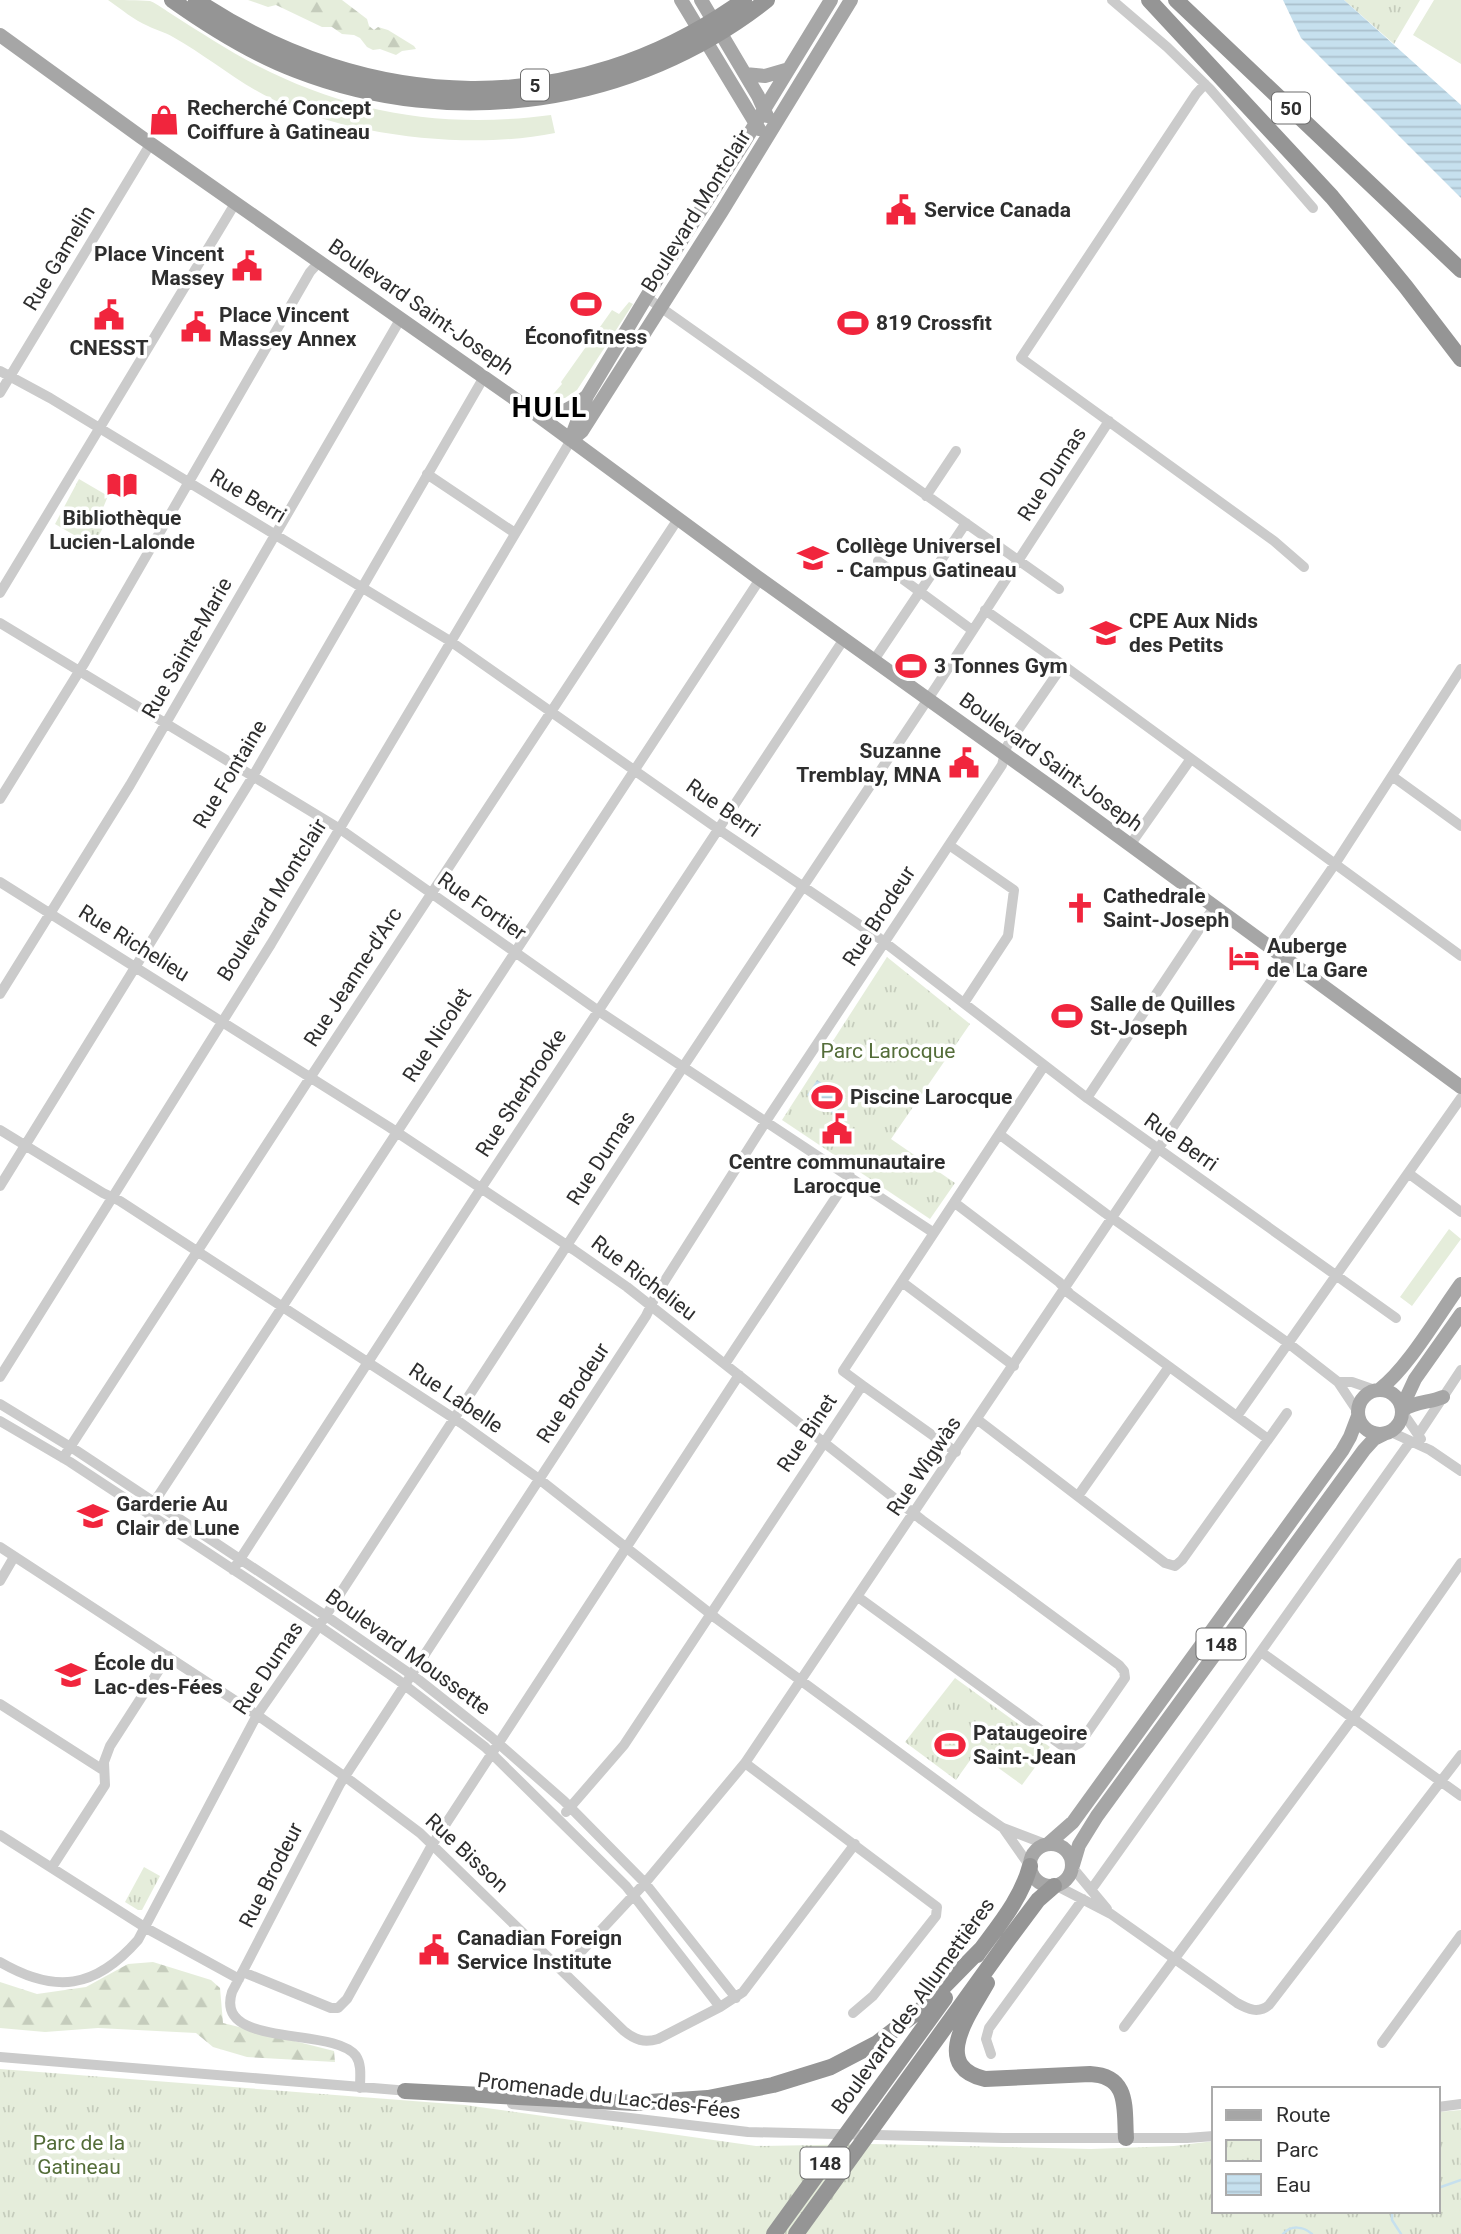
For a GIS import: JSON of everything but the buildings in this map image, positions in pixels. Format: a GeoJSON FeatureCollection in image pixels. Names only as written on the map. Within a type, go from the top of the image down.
{"type":"FeatureCollection","features":[{"type":"Feature","properties":{"kind":"highway","name":"5"},"geometry":{"type":"LineString","coordinates":[[172,0],[245,46],[316,77],[354,89],[400,98],[466,103],[542,98],[622,79],[706,41],[767,0]]}},
{"type":"Feature","properties":{"kind":"highway","name":"5"},"geometry":{"type":"LineString","coordinates":[[196,0],[261,38],[330,67],[394,83],[466,89],[544,84],[614,67],[678,41],[744,0]]}},
{"type":"Feature","properties":{"kind":"highway","name":"50"},"geometry":{"type":"LineString","coordinates":[[1149,0],[1326,191],[1406,287],[1461,359]]}},
{"type":"Feature","properties":{"kind":"highway","name":"50"},"geometry":{"type":"LineString","coordinates":[[1176,0],[1461,270]]}},
{"type":"Feature","properties":{"kind":"highway","name":"Boulevard des Allumettières"},"geometry":{"type":"LineString","coordinates":[[774,2234],[1015,1901],[1025,1882],[1029,1865]]}},
{"type":"Feature","properties":{"kind":"highway","name":"Boulevard des Allumettières"},"geometry":{"type":"LineString","coordinates":[[796,2234],[1019,1925],[1038,1900],[1056,1886]]}},
{"type":"Feature","properties":{"kind":"highway"},"geometry":{"type":"LineString","coordinates":[[1019,1925],[959,2035],[956,2050],[959,2062],[968,2072],[985,2079],[1090,2074],[1105,2076],[1114,2081],[1123,2099],[1126,2138]]}},
{"type":"Feature","properties":{"kind":"highway"},"geometry":{"type":"LineString","coordinates":[[405,2091],[635,2103],[708,2098],[773,2085],[831,2067],[877,2043],[924,2007],[982,1948]]}},
{"type":"Feature","properties":{"kind":"main road"},"geometry":{"type":"LineString","coordinates":[[681,0],[755,124],[769,133]]}},
{"type":"Feature","properties":{"kind":"main road","name":"Boulevard Montclair"},"geometry":{"type":"LineString","coordinates":[[571,440],[587,396],[831,0]]}},
{"type":"Feature","properties":{"kind":"main road","name":"Boulevard Montclair"},"geometry":{"type":"LineString","coordinates":[[571,440],[582,430],[661,308],[851,0]]}},
{"type":"Feature","properties":{"kind":"main road"},"geometry":{"type":"LineString","coordinates":[[703,4],[764,109],[769,133]]}},
{"type":"Feature","properties":{"kind":"main road","name":"Boulevard Saint-Joseph"},"geometry":{"type":"LineString","coordinates":[[0,35],[525,406],[1461,1087]]}},
{"type":"Feature","properties":{"kind":"main road"},"geometry":{"type":"LineString","coordinates":[[745,74],[765,76],[789,69]]}},
{"type":"Feature","properties":{"kind":"main road"},"geometry":{"type":"LineString","coordinates":[[525,406],[546,414],[562,413],[587,396]]}},
{"type":"Feature","properties":{"kind":"main road"},"geometry":{"type":"LineString","coordinates":[[1461,1284],[1401,1368],[1378,1390],[1364,1396],[1358,1414],[1361,1424],[1367,1430],[1375,1434],[1387,1433],[1399,1424],[1410,1387],[1461,1314]]}},
{"type":"Feature","properties":{"kind":"main road"},"geometry":{"type":"LineString","coordinates":[[1378,1390],[1396,1395],[1403,1410]]}},
{"type":"Feature","properties":{"kind":"main road"},"geometry":{"type":"LineString","coordinates":[[1403,1410],[1416,1402],[1434,1401],[1443,1397]]}},
{"type":"Feature","properties":{"kind":"main road","name":"148"},"geometry":{"type":"LineString","coordinates":[[1046,1844],[1073,1822],[1227,1610],[1342,1451],[1358,1414]]}},
{"type":"Feature","properties":{"kind":"main road","name":"148"},"geometry":{"type":"LineString","coordinates":[[1072,1866],[1087,1831],[1145,1750],[1364,1450],[1387,1433]]}},
{"type":"Feature","properties":{"kind":"main road"},"geometry":{"type":"LineString","coordinates":[[1046,1844],[1062,1846],[1071,1857],[1072,1866],[1066,1881],[1056,1886],[1042,1885],[1030,1872],[1029,1865],[1036,1850],[1046,1844]]}},
{"type":"Feature","properties":{"kind":"street"},"geometry":{"type":"LineString","coordinates":[[1112,0],[1175,54],[1205,84],[1313,208]]}},
{"type":"Feature","properties":{"kind":"street"},"geometry":{"type":"LineString","coordinates":[[1205,84],[1197,91],[1021,358],[1274,541],[1304,567]]}},
{"type":"Feature","properties":{"kind":"street","name":"Rue Gamelin"},"geometry":{"type":"LineString","coordinates":[[0,393],[5,374],[151,143]]}},
{"type":"Feature","properties":{"kind":"street"},"geometry":{"type":"LineString","coordinates":[[0,593],[236,202]]}},
{"type":"Feature","properties":{"kind":"street"},"geometry":{"type":"LineString","coordinates":[[0,799],[79,671],[310,272],[320,261]]}},
{"type":"Feature","properties":{"kind":"street"},"geometry":{"type":"LineString","coordinates":[[646,298],[1059,589]]}},
{"type":"Feature","properties":{"kind":"street","name":"Rue Sainte-Marie"},"geometry":{"type":"LineString","coordinates":[[0,994],[130,785],[401,318]]}},
{"type":"Feature","properties":{"kind":"street","name":"Rue Berri"},"geometry":{"type":"LineString","coordinates":[[5,374],[450,641],[885,943],[1087,1098],[1395,1318]]}},
{"type":"Feature","properties":{"kind":"street","name":"Rue Fontaine"},"geometry":{"type":"LineString","coordinates":[[0,1185],[252,776],[484,377]]}},
{"type":"Feature","properties":{"kind":"street","name":"Rue Dumas"},"geometry":{"type":"LineString","coordinates":[[0,1962],[28,1977],[43,1981],[56,1983],[83,1979],[116,1962],[138,1940],[257,1715],[319,1626],[1109,421]]}},
{"type":"Feature","properties":{"kind":"street","name":"Boulevard Montclair"},"geometry":{"type":"LineString","coordinates":[[0,1377],[340,829],[571,440]]}},
{"type":"Feature","properties":{"kind":"street"},"geometry":{"type":"LineString","coordinates":[[926,496],[956,451]]}},
{"type":"Feature","properties":{"kind":"street"},"geometry":{"type":"LineString","coordinates":[[427,474],[515,533]]}},
{"type":"Feature","properties":{"kind":"street","name":"Rue Jeanne-d'Arc"},"geometry":{"type":"LineString","coordinates":[[63,1458],[678,519]]}},
{"type":"Feature","properties":{"kind":"street"},"geometry":{"type":"LineString","coordinates":[[874,660],[966,523]]}},
{"type":"Feature","properties":{"kind":"street"},"geometry":{"type":"LineString","coordinates":[[878,561],[972,630]]}},
{"type":"Feature","properties":{"kind":"street","name":"Rue Nicolet"},"geometry":{"type":"LineString","coordinates":[[148,1513],[760,579]]}},
{"type":"Feature","properties":{"kind":"street"},"geometry":{"type":"LineString","coordinates":[[985,610],[1461,956]]}},
{"type":"Feature","properties":{"kind":"street","name":"Rue Fortier"},"geometry":{"type":"LineString","coordinates":[[0,623],[340,829],[683,1068],[934,1233]]}},
{"type":"Feature","properties":{"kind":"street","name":"Rue Sherbrooke"},"geometry":{"type":"LineString","coordinates":[[233,1570],[598,1010],[844,639]]}},
{"type":"Feature","properties":{"kind":"street","name":"Rue Brodeur"},"geometry":{"type":"LineString","coordinates":[[360,2088],[360,2064],[345,2046],[259,2030],[236,2019],[231,2012],[229,2000],[241,1975],[345,1776],[1002,765],[1007,746],[1063,665]]}},
{"type":"Feature","properties":{"kind":"street","name":"Rue Wìgwàs"},"geometry":{"type":"LineString","coordinates":[[562,1971],[645,1883],[746,1763],[1158,1149],[1281,955],[1335,864],[1461,669]]}},
{"type":"Feature","properties":{"kind":"street"},"geometry":{"type":"LineString","coordinates":[[1130,845],[1190,760]]}},
{"type":"Feature","properties":{"kind":"street"},"geometry":{"type":"LineString","coordinates":[[1392,776],[1461,826]]}},
{"type":"Feature","properties":{"kind":"street"},"geometry":{"type":"LineString","coordinates":[[949,845],[1014,890],[1008,936],[964,1003]]}},
{"type":"Feature","properties":{"kind":"street","name":"Rue Richelieu"},"geometry":{"type":"LineString","coordinates":[[0,882],[222,1020],[568,1245],[739,1374],[915,1514],[1123,1668],[1125,1678],[1102,1714],[1077,1745],[1064,1747],[858,1597]]}},
{"type":"Feature","properties":{"kind":"street"},"geometry":{"type":"LineString","coordinates":[[1087,1098],[1214,907]]}},
{"type":"Feature","properties":{"kind":"street","name":"Rue Binet"},"geometry":{"type":"LineString","coordinates":[[559,1819],[617,1755],[862,1385],[843,1371],[1044,1066]]}},
{"type":"Feature","properties":{"kind":"street"},"geometry":{"type":"LineString","coordinates":[[1237,1416],[1461,1098]]}},
{"type":"Feature","properties":{"kind":"street","name":"Rue Labelle"},"geometry":{"type":"LineString","coordinates":[[0,1130],[198,1251],[454,1418],[539,1479],[800,1680],[1003,1828],[1046,1844]]}},
{"type":"Feature","properties":{"kind":"street"},"geometry":{"type":"LineString","coordinates":[[999,1134],[1289,1343],[1338,1382],[1358,1414]]}},
{"type":"Feature","properties":{"kind":"street"},"geometry":{"type":"LineString","coordinates":[[1408,1173],[1461,1212]]}},
{"type":"Feature","properties":{"kind":"street"},"geometry":{"type":"LineString","coordinates":[[725,1364],[850,1176]]}},
{"type":"Feature","properties":{"kind":"street"},"geometry":{"type":"LineString","coordinates":[[955,1203],[1070,1294],[1268,1439]]}},
{"type":"Feature","properties":{"kind":"street"},"geometry":{"type":"LineString","coordinates":[[902,1282],[1014,1366]]}},
{"type":"Feature","properties":{"kind":"street"},"geometry":{"type":"LineString","coordinates":[[1078,1496],[1168,1367]]}},
{"type":"Feature","properties":{"kind":"street"},"geometry":{"type":"LineString","coordinates":[[1091,1890],[1461,1370]]}},
{"type":"Feature","properties":{"kind":"street"},"geometry":{"type":"LineString","coordinates":[[0,1835],[146,1928],[241,1975],[323,2006],[338,2008],[347,1999],[432,1845],[492,1754],[497,1742],[739,1374]]}},
{"type":"Feature","properties":{"kind":"street"},"geometry":{"type":"LineString","coordinates":[[1338,1382],[1352,1382],[1378,1390]]}},
{"type":"Feature","properties":{"kind":"street"},"geometry":{"type":"LineString","coordinates":[[862,1385],[956,1452]]}},
{"type":"Feature","properties":{"kind":"street","name":"Boulevard Moussette"},"geometry":{"type":"LineString","coordinates":[[0,1404],[326,1615],[412,1675],[497,1742],[571,1808],[645,1883],[736,1998]]}},
{"type":"Feature","properties":{"kind":"street"},"geometry":{"type":"LineString","coordinates":[[1403,1410],[1414,1438]]}},
{"type":"Feature","properties":{"kind":"street"},"geometry":{"type":"LineString","coordinates":[[978,1420],[1165,1563],[1175,1566],[1182,1560],[1287,1413]]}},
{"type":"Feature","properties":{"kind":"street","name":"Boulevard Moussette"},"geometry":{"type":"LineString","coordinates":[[0,1422],[63,1458],[319,1626],[405,1686],[492,1754],[634,1895],[720,2007]]}},
{"type":"Feature","properties":{"kind":"street"},"geometry":{"type":"LineString","coordinates":[[1387,1433],[1414,1438],[1461,1471]]}},
{"type":"Feature","properties":{"kind":"street","name":"Rue Bisson"},"geometry":{"type":"LineString","coordinates":[[0,1547],[257,1715],[345,1776],[432,1845],[624,2031],[643,2041],[658,2039],[736,1998],[855,1844]]}},
{"type":"Feature","properties":{"kind":"street"},"geometry":{"type":"LineString","coordinates":[[0,1581],[14,1557]]}},
{"type":"Feature","properties":{"kind":"street"},"geometry":{"type":"LineString","coordinates":[[1124,2027],[1353,1718],[1461,1563]]}},
{"type":"Feature","properties":{"kind":"street"},"geometry":{"type":"LineString","coordinates":[[1261,1652],[1461,1796]]}},
{"type":"Feature","properties":{"kind":"street"},"geometry":{"type":"LineString","coordinates":[[52,1867],[105,1785],[103,1762],[110,1746],[168,1656]]}},
{"type":"Feature","properties":{"kind":"street"},"geometry":{"type":"LineString","coordinates":[[0,1704],[103,1770]]}},
{"type":"Feature","properties":{"kind":"street"},"geometry":{"type":"LineString","coordinates":[[1056,1886],[1111,1914],[1237,2003],[1258,2011],[1269,2005],[1461,1755]]}},
{"type":"Feature","properties":{"kind":"street"},"geometry":{"type":"LineString","coordinates":[[746,1763],[937,1907],[936,1916],[880,1988],[853,2012]]}},
{"type":"Feature","properties":{"kind":"street","name":"Rue Labelle"},"geometry":{"type":"LineString","coordinates":[[1003,1828],[1029,1865]]}},
{"type":"Feature","properties":{"kind":"street"},"geometry":{"type":"LineString","coordinates":[[1072,1866],[1111,1914]]}},
{"type":"Feature","properties":{"kind":"street"},"geometry":{"type":"LineString","coordinates":[[990,2054],[986,2039],[989,2028],[1083,1899]]}},
{"type":"Feature","properties":{"kind":"street"},"geometry":{"type":"LineString","coordinates":[[1382,2043],[1461,1935]]}},
{"type":"Feature","properties":{"kind":"street","name":"Promenade du Lac-des-Fées"},"geometry":{"type":"LineString","coordinates":[[0,2057],[405,2091],[748,2132],[1126,2138],[1212,2136]]}},
{"type":"Feature","properties":{"kind":"street"},"geometry":{"type":"LineString","coordinates":[[1440,2108],[1461,2105]]}},
{"type":"Feature","properties":{"kind":"green space"},"geometry":{"type":"Polygon","coordinates":[[[108,0],[153,2],[245,59],[292,82],[363,106],[399,114],[474,120],[551,115],[555,133],[523,138],[450,140],[412,137],[337,123],[272,99],[186,44],[138,21],[108,0]]]}},
{"type":"Feature","properties":{"kind":"green space"},"geometry":{"type":"Polygon","coordinates":[[[248,0],[342,0],[367,19],[374,30],[378,27],[388,30],[416,49],[402,51],[396,55],[380,49],[373,50],[354,35],[342,34],[332,27],[322,27],[276,5],[268,7],[248,0]]]}},
{"type":"Feature","properties":{"kind":"green space"},"geometry":{"type":"Polygon","coordinates":[[[1344,0],[1420,0],[1394,44],[1344,0]]]}},
{"type":"Feature","properties":{"kind":"green space"},"geometry":{"type":"Polygon","coordinates":[[[1434,0],[1461,0],[1461,64],[1413,35],[1434,0]]]}},
{"type":"Feature","properties":{"kind":"green space"},"geometry":{"type":"Polygon","coordinates":[[[629,302],[633,304],[577,390],[565,398],[548,400],[562,384],[612,310],[619,314],[629,302]]]}},
{"type":"Feature","properties":{"kind":"green space"},"geometry":{"type":"Polygon","coordinates":[[[79,479],[108,496],[103,508],[111,513],[93,546],[55,524],[79,479]]]}},
{"type":"Feature","properties":{"kind":"green space","name":"Parc Larocque"},"geometry":{"type":"Polygon","coordinates":[[[887,957],[970,1024],[891,1139],[955,1183],[930,1219],[782,1120],[887,957]]]}},
{"type":"Feature","properties":{"kind":"green space"},"geometry":{"type":"Polygon","coordinates":[[[1449,1229],[1461,1239],[1412,1306],[1400,1297],[1449,1229]]]}},
{"type":"Feature","properties":{"kind":"green space"},"geometry":{"type":"Polygon","coordinates":[[[955,1678],[1050,1747],[1022,1785],[993,1764],[998,1757],[981,1745],[956,1780],[905,1742],[955,1678]]]}},
{"type":"Feature","properties":{"kind":"green space"},"geometry":{"type":"Polygon","coordinates":[[[144,1867],[160,1876],[142,1910],[138,1910],[125,1902],[144,1867]]]}},
{"type":"Feature","properties":{"kind":"green space"},"geometry":{"type":"Polygon","coordinates":[[[153,1962],[211,1980],[220,1988],[223,2023],[334,2051],[335,2062],[247,2057],[213,2047],[196,2033],[98,2028],[45,2032],[0,2028],[0,1982],[37,1994],[86,1987],[128,1964],[153,1962]]]}},
{"type":"Feature","properties":{"kind":"green space","name":"Parc de la Gatineau"},"geometry":{"type":"Polygon","coordinates":[[[0,2069],[465,2105],[756,2146],[871,2144],[1091,2149],[1174,2146],[1212,2141],[1212,2213],[1440,2213],[1440,2112],[1461,2110],[1461,2234],[0,2234],[0,2069]]]}},
{"type":"Feature","properties":{"kind":"water"},"geometry":{"type":"Polygon","coordinates":[[[1283,0],[1344,0],[1461,105],[1461,198],[1301,38],[1283,0]]]}},
{"type":"Feature","properties":{"kind":"water","name":"Piscine Larocque"},"geometry":{"type":"Polygon","coordinates":[[[817,1080],[846,1098],[835,1115],[807,1095],[817,1080]]]}},
{"type":"Feature","properties":{"kind":"waterway"},"geometry":{"type":"LineString","coordinates":[[1440,2187],[1461,2180]]}},
{"type":"Feature","properties":{"kind":"waterway"},"geometry":{"type":"LineString","coordinates":[[1392,2213],[1392,2220],[1401,2234]]}},
{"type":"Feature","properties":{"kind":"waterway"},"geometry":{"type":"LineString","coordinates":[[1283,2234],[1297,2228],[1312,2234]]}},
{"type":"Feature","properties":{"kind":"place","name":"Recherché Concept Coiffure à Gatineau"},"geometry":{"type":"Point","coordinates":[164,120]}},
{"type":"Feature","properties":{"kind":"place","name":"Service Canada"},"geometry":{"type":"Point","coordinates":[901,210]}},
{"type":"Feature","properties":{"kind":"place","name":"Place Vincent Massey"},"geometry":{"type":"Point","coordinates":[247,266]}},
{"type":"Feature","properties":{"kind":"place","name":"Éconofitness"},"geometry":{"type":"Point","coordinates":[586,304]}},
{"type":"Feature","properties":{"kind":"place","name":"CNESST"},"geometry":{"type":"Point","coordinates":[109,315]}},
{"type":"Feature","properties":{"kind":"place","name":"819 Crossfit"},"geometry":{"type":"Point","coordinates":[853,323]}},
{"type":"Feature","properties":{"kind":"place","name":"Place Vincent Massey Annex"},"geometry":{"type":"Point","coordinates":[196,327]}},
{"type":"Feature","properties":{"kind":"place","name":"Bibliothèque Lucien-Lalonde"},"geometry":{"type":"Point","coordinates":[122,485]}},
{"type":"Feature","properties":{"kind":"place","name":"Collège Universel - Campus Gatineau"},"geometry":{"type":"Point","coordinates":[813,558]}},
{"type":"Feature","properties":{"kind":"place","name":"CPE Aux Nids des Petits"},"geometry":{"type":"Point","coordinates":[1106,633]}},
{"type":"Feature","properties":{"kind":"place","name":"3 Tonnes Gym"},"geometry":{"type":"Point","coordinates":[911,666]}},
{"type":"Feature","properties":{"kind":"place","name":"Suzanne Tremblay, MNA"},"geometry":{"type":"Point","coordinates":[964,763]}},
{"type":"Feature","properties":{"kind":"place","name":"Cathedrale Saint-Joseph"},"geometry":{"type":"Point","coordinates":[1080,908]}},
{"type":"Feature","properties":{"kind":"place","name":"Auberge de La Gare"},"geometry":{"type":"Point","coordinates":[1244,958]}},
{"type":"Feature","properties":{"kind":"place","name":"Salle de Quilles St-Joseph"},"geometry":{"type":"Point","coordinates":[1067,1016]}},
{"type":"Feature","properties":{"kind":"place","name":"Piscine Larocque"},"geometry":{"type":"Point","coordinates":[827,1097]}},
{"type":"Feature","properties":{"kind":"place","name":"Centre communautaire Larocque"},"geometry":{"type":"Point","coordinates":[837,1129]}},
{"type":"Feature","properties":{"kind":"place","name":"Garderie Au Clair de Lune"},"geometry":{"type":"Point","coordinates":[93,1516]}},
{"type":"Feature","properties":{"kind":"place","name":"École du Lac-des-Fées"},"geometry":{"type":"Point","coordinates":[71,1675]}},
{"type":"Feature","properties":{"kind":"place","name":"Pataugeoire Saint-Jean"},"geometry":{"type":"Point","coordinates":[950,1745]}},
{"type":"Feature","properties":{"kind":"place","name":"Canadian Foreign Service Institute"},"geometry":{"type":"Point","coordinates":[434,1950]}},
{"type":"Feature","properties":{"kind":"district","name":"HULL"},"geometry":{"type":"Point","coordinates":[550,407]}}]}
